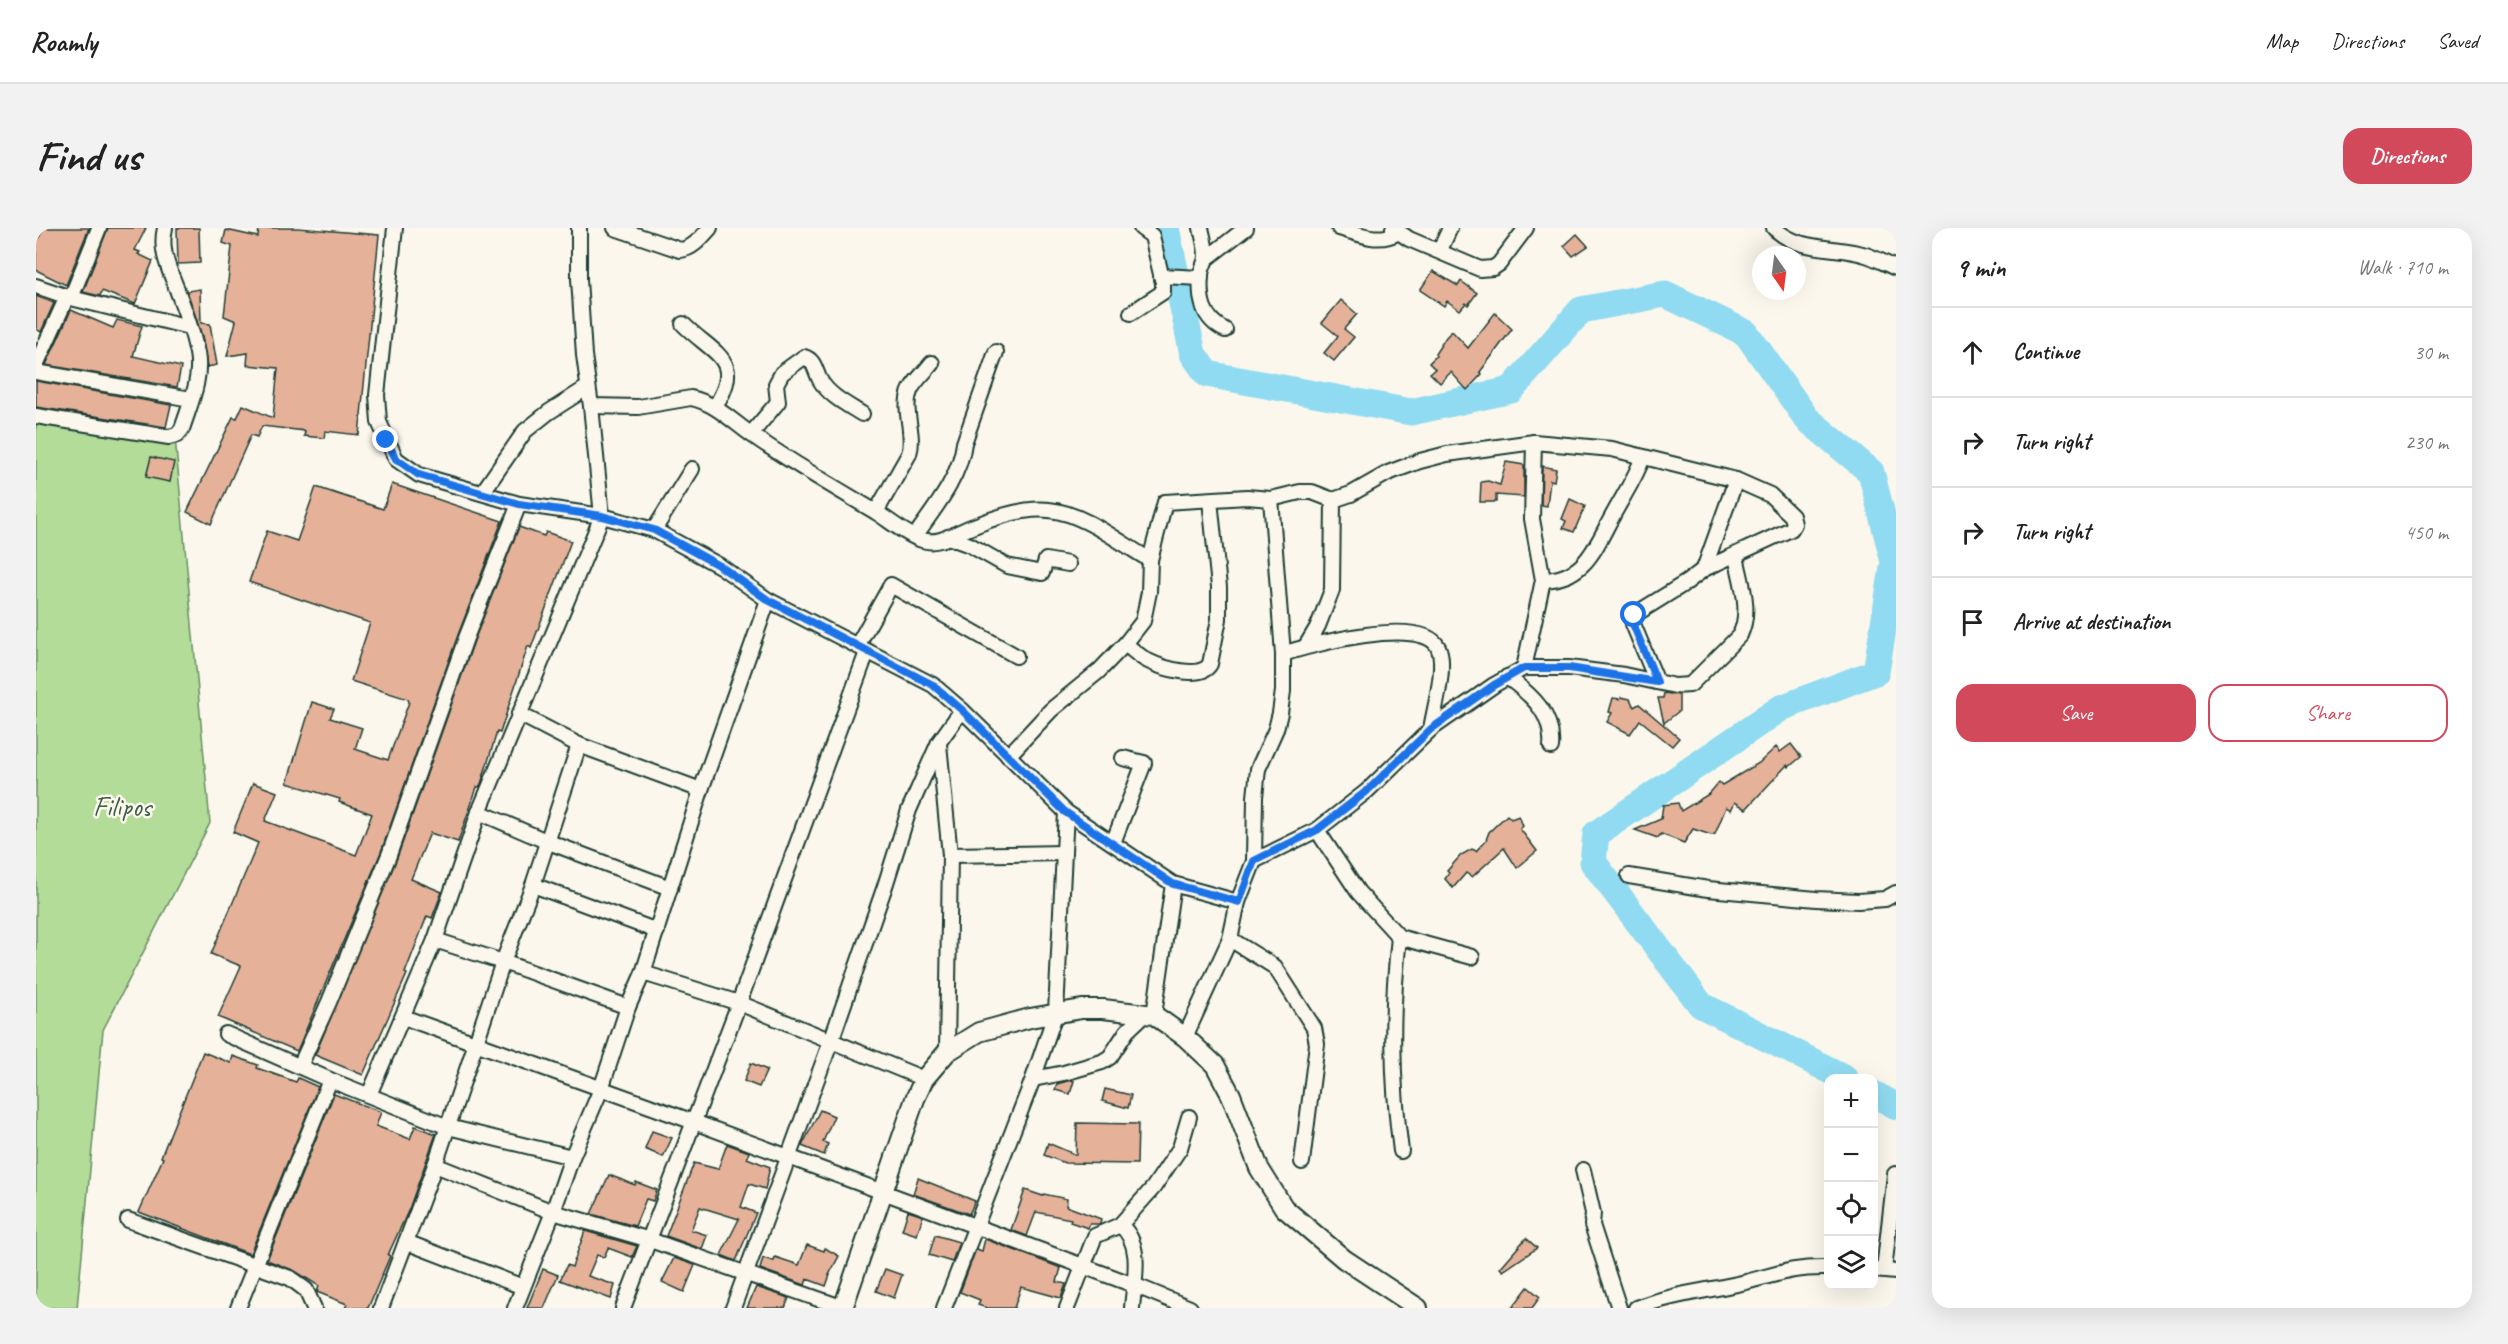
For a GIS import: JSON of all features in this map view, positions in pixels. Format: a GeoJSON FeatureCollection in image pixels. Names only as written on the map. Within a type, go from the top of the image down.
{"type":"FeatureCollection","features":[{"type":"Feature","properties":{"kind":"street"},"geometry":{"type":"LineString","coordinates":[[36,365],[99,228]]}},
{"type":"Feature","properties":{"kind":"street"},"geometry":{"type":"LineString","coordinates":[[36,416],[170,437],[177,435],[182,429],[198,377],[197,353],[178,290],[165,263],[162,239],[165,228]]}},
{"type":"Feature","properties":{"kind":"street"},"geometry":{"type":"LineString","coordinates":[[396,228],[377,395],[379,422],[396,459],[419,475],[519,504],[602,516],[654,530],[720,566],[768,600],[933,685],[962,710],[1065,812],[1173,884],[1239,902]]}},
{"type":"Feature","properties":{"kind":"street"},"geometry":{"type":"LineString","coordinates":[[369,1095],[435,940],[479,812],[602,516],[579,279],[579,228]]}},
{"type":"Feature","properties":{"kind":"street"},"geometry":{"type":"LineString","coordinates":[[615,228],[680,250],[695,243],[710,228]]}},
{"type":"Feature","properties":{"kind":"street"},"geometry":{"type":"LineString","coordinates":[[1131,313],[1161,295],[1163,284],[1152,236],[1141,228]]}},
{"type":"Feature","properties":{"kind":"street"},"geometry":{"type":"LineString","coordinates":[[1201,228],[1206,259],[1200,278],[1205,315],[1225,330]]}},
{"type":"Feature","properties":{"kind":"street"},"geometry":{"type":"LineString","coordinates":[[1206,259],[1246,228]]}},
{"type":"Feature","properties":{"kind":"street"},"geometry":{"type":"LineString","coordinates":[[1339,228],[1375,239],[1388,238],[1396,230],[1480,269],[1493,268],[1499,264],[1527,228]]}},
{"type":"Feature","properties":{"kind":"street"},"geometry":{"type":"LineString","coordinates":[[1440,250],[1450,228]]}},
{"type":"Feature","properties":{"kind":"street"},"geometry":{"type":"LineString","coordinates":[[1774,228],[1782,236],[1811,247],[1865,255],[1896,268]]}},
{"type":"Feature","properties":{"kind":"street"},"geometry":{"type":"LineString","coordinates":[[1163,276],[1200,278]]}},
{"type":"Feature","properties":{"kind":"street"},"geometry":{"type":"LineString","coordinates":[[36,286],[69,297],[189,327]]}},
{"type":"Feature","properties":{"kind":"street"},"geometry":{"type":"LineString","coordinates":[[683,324],[702,343],[711,346],[728,369],[729,378],[725,389],[714,407]]}},
{"type":"Feature","properties":{"kind":"street"},"geometry":{"type":"LineString","coordinates":[[915,536],[949,484],[962,459],[964,443],[996,352]]}},
{"type":"Feature","properties":{"kind":"street"},"geometry":{"type":"LineString","coordinates":[[751,434],[778,402],[776,384],[782,373],[804,357],[812,361],[820,381],[834,396],[862,414]]}},
{"type":"Feature","properties":{"kind":"street"},"geometry":{"type":"LineString","coordinates":[[876,512],[909,454],[912,444],[908,415],[911,389],[932,363]]}},
{"type":"Feature","properties":{"kind":"street"},"geometry":{"type":"LineString","coordinates":[[36,372],[191,399]]}},
{"type":"Feature","properties":{"kind":"street"},"geometry":{"type":"LineString","coordinates":[[482,493],[525,431],[549,412],[588,387]]}},
{"type":"Feature","properties":{"kind":"street"},"geometry":{"type":"LineString","coordinates":[[591,406],[638,407],[691,398],[714,407],[751,434],[915,536],[928,541],[948,537],[990,520],[1027,511],[1049,510],[1060,512],[1102,530],[1150,560]]}},
{"type":"Feature","properties":{"kind":"street"},"geometry":{"type":"LineString","coordinates":[[1524,668],[1543,580],[1532,519],[1534,442]]}},
{"type":"Feature","properties":{"kind":"street"},"geometry":{"type":"LineString","coordinates":[[1008,756],[1051,710],[1099,671],[1143,621],[1150,560],[1155,547],[1162,504],[1170,501],[1271,498],[1312,492],[1333,500],[1351,494],[1388,473],[1420,461],[1447,454],[1534,442],[1612,449],[1643,458],[1691,467],[1736,480],[1770,495],[1792,516],[1794,521],[1791,529],[1704,569],[1633,617],[1633,624],[1657,682]]}},
{"type":"Feature","properties":{"kind":"street"},"geometry":{"type":"LineString","coordinates":[[1543,580],[1555,580],[1570,574],[1593,555],[1614,513],[1635,480],[1643,458]]}},
{"type":"Feature","properties":{"kind":"street"},"geometry":{"type":"LineString","coordinates":[[654,530],[692,469]]}},
{"type":"Feature","properties":{"kind":"street"},"geometry":{"type":"LineString","coordinates":[[1704,569],[1736,480]]}},
{"type":"Feature","properties":{"kind":"street"},"geometry":{"type":"LineString","coordinates":[[1185,1037],[1230,939],[1239,902],[1254,861],[1258,769],[1276,729],[1280,713],[1283,691],[1283,654],[1271,498]]}},
{"type":"Feature","properties":{"kind":"street"},"geometry":{"type":"LineString","coordinates":[[1125,644],[1147,661],[1174,670],[1200,672],[1208,668],[1219,619],[1219,587],[1210,500]]}},
{"type":"Feature","properties":{"kind":"street"},"geometry":{"type":"LineString","coordinates":[[1306,646],[1318,626],[1332,590],[1333,500]]}},
{"type":"Feature","properties":{"kind":"street"},"geometry":{"type":"LineString","coordinates":[[300,1066],[329,1002],[389,855],[466,638],[519,504]]}},
{"type":"Feature","properties":{"kind":"street"},"geometry":{"type":"LineString","coordinates":[[948,537],[970,545],[1007,566],[1028,572],[1042,573],[1046,560],[1068,564]]}},
{"type":"Feature","properties":{"kind":"street"},"geometry":{"type":"LineString","coordinates":[[1254,861],[1317,830],[1367,791],[1431,729],[1524,668],[1569,668],[1675,686],[1690,685],[1740,635],[1746,618],[1745,599],[1736,556]]}},
{"type":"Feature","properties":{"kind":"street"},"geometry":{"type":"LineString","coordinates":[[623,1308],[740,1003],[862,649],[891,585],[1016,656]]}},
{"type":"Feature","properties":{"kind":"street"},"geometry":{"type":"LineString","coordinates":[[515,1308],[572,1157],[601,1089],[628,1007],[643,973],[701,790],[768,600]]}},
{"type":"Feature","properties":{"kind":"street"},"geometry":{"type":"LineString","coordinates":[[1283,654],[1306,646],[1366,634],[1406,634],[1429,638],[1438,646],[1441,658],[1431,729]]}},
{"type":"Feature","properties":{"kind":"street"},"geometry":{"type":"LineString","coordinates":[[1507,677],[1532,697],[1544,713],[1551,726],[1551,747]]}},
{"type":"Feature","properties":{"kind":"street"},"geometry":{"type":"LineString","coordinates":[[733,1308],[831,1041],[909,810],[939,742],[962,710]]}},
{"type":"Feature","properties":{"kind":"street"},"geometry":{"type":"LineString","coordinates":[[519,714],[579,745],[701,790]]}},
{"type":"Feature","properties":{"kind":"street"},"geometry":{"type":"LineString","coordinates":[[939,742],[950,855],[947,1052]]}},
{"type":"Feature","properties":{"kind":"street"},"geometry":{"type":"LineString","coordinates":[[381,1308],[435,1165],[503,962],[533,885],[579,745]]}},
{"type":"Feature","properties":{"kind":"street"},"geometry":{"type":"LineString","coordinates":[[1113,843],[1144,763],[1123,758]]}},
{"type":"Feature","properties":{"kind":"street"},"geometry":{"type":"LineString","coordinates":[[479,812],[546,841],[670,888]]}},
{"type":"Feature","properties":{"kind":"street"},"geometry":{"type":"LineString","coordinates":[[944,1308],[1033,1079],[1056,1012],[1065,812]]}},
{"type":"Feature","properties":{"kind":"street"},"geometry":{"type":"LineString","coordinates":[[1317,830],[1358,892],[1399,937],[1472,957]]}},
{"type":"Feature","properties":{"kind":"street"},"geometry":{"type":"LineString","coordinates":[[950,855],[1064,853]]}},
{"type":"Feature","properties":{"kind":"street"},"geometry":{"type":"LineString","coordinates":[[1629,876],[1708,889],[1816,899],[1858,901],[1885,899],[1896,893]]}},
{"type":"Feature","properties":{"kind":"street"},"geometry":{"type":"LineString","coordinates":[[1033,1079],[1102,1062],[1110,1057],[1127,1031],[1150,1015],[1173,884]]}},
{"type":"Feature","properties":{"kind":"street"},"geometry":{"type":"LineString","coordinates":[[533,885],[657,931]]}},
{"type":"Feature","properties":{"kind":"street"},"geometry":{"type":"LineString","coordinates":[[1399,937],[1392,996],[1391,1045],[1401,1151]]}},
{"type":"Feature","properties":{"kind":"street"},"geometry":{"type":"LineString","coordinates":[[1230,939],[1275,967],[1314,1028],[1317,1044],[1302,1162]]}},
{"type":"Feature","properties":{"kind":"street"},"geometry":{"type":"LineString","coordinates":[[435,940],[628,1007]]}},
{"type":"Feature","properties":{"kind":"street"},"geometry":{"type":"LineString","coordinates":[[643,973],[740,1003],[924,1079]]}},
{"type":"Feature","properties":{"kind":"street"},"geometry":{"type":"LineString","coordinates":[[435,1165],[553,1212],[650,1240],[843,1308],[915,1098],[924,1079],[947,1052],[979,1032],[1056,1012],[1103,1009],[1150,1015],[1185,1037],[1203,1052],[1221,1075],[1259,1168],[1284,1208],[1321,1240],[1418,1308]]}},
{"type":"Feature","properties":{"kind":"street"},"geometry":{"type":"LineString","coordinates":[[403,1017],[976,1226],[1190,1308]]}},
{"type":"Feature","properties":{"kind":"street"},"geometry":{"type":"LineString","coordinates":[[226,1034],[330,1080],[448,1127],[572,1157]]}},
{"type":"Feature","properties":{"kind":"street"},"geometry":{"type":"LineString","coordinates":[[238,1308],[330,1080]]}},
{"type":"Feature","properties":{"kind":"street"},"geometry":{"type":"LineString","coordinates":[[1066,1308],[1095,1236],[1120,1224],[1153,1188],[1180,1148],[1189,1117]]}},
{"type":"Feature","properties":{"kind":"street"},"geometry":{"type":"LineString","coordinates":[[1583,1170],[1593,1213],[1592,1225],[1619,1308]]}},
{"type":"Feature","properties":{"kind":"street"},"geometry":{"type":"LineString","coordinates":[[1884,1271],[1895,1174]]}},
{"type":"Feature","properties":{"kind":"street"},"geometry":{"type":"LineString","coordinates":[[128,1220],[255,1264],[299,1283],[311,1299],[314,1308]]}},
{"type":"Feature","properties":{"kind":"street"},"geometry":{"type":"LineString","coordinates":[[1120,1224],[1130,1235],[1135,1252],[1132,1308]]}},
{"type":"Feature","properties":{"kind":"street"},"geometry":{"type":"LineString","coordinates":[[406,1242],[523,1287]]}},
{"type":"Feature","properties":{"kind":"street"},"geometry":{"type":"LineString","coordinates":[[1636,1308],[1681,1294],[1747,1282],[1791,1269],[1824,1268]]}},
{"type":"Feature","properties":{"kind":"green space","name":"Filipos"},"geometry":{"type":"Polygon","coordinates":[[[36,410],[175,437],[210,823],[103,1030],[77,1308],[36,1308],[36,410]]]}},
{"type":"Feature","properties":{"kind":"building"},"geometry":{"type":"Polygon","coordinates":[[[44,228],[89,228],[66,285],[36,270],[36,243],[44,228]]]}},
{"type":"Feature","properties":{"kind":"building"},"geometry":{"type":"Polygon","coordinates":[[[108,228],[146,228],[135,250],[140,252],[138,254],[153,261],[135,304],[102,291],[100,296],[83,292],[108,228]]]}},
{"type":"Feature","properties":{"kind":"building"},"geometry":{"type":"Polygon","coordinates":[[[177,228],[199,228],[200,263],[178,264],[177,228]]]}},
{"type":"Feature","properties":{"kind":"building"},"geometry":{"type":"Polygon","coordinates":[[[259,228],[298,228],[379,235],[359,435],[325,431],[324,438],[304,436],[305,431],[262,426],[257,437],[251,435],[211,524],[187,512],[233,417],[237,418],[243,405],[273,418],[278,368],[247,365],[248,353],[227,356],[236,321],[224,316],[232,246],[223,243],[226,230],[258,237],[259,228]]]}},
{"type":"Feature","properties":{"kind":"building"},"geometry":{"type":"Polygon","coordinates":[[[1577,234],[1588,246],[1573,256],[1564,246],[1577,234]]]}},
{"type":"Feature","properties":{"kind":"building"},"geometry":{"type":"Polygon","coordinates":[[[1433,271],[1458,286],[1461,281],[1477,293],[1468,305],[1466,303],[1460,310],[1447,301],[1444,306],[1420,290],[1433,271]]]}},
{"type":"Feature","properties":{"kind":"building"},"geometry":{"type":"Polygon","coordinates":[[[200,289],[201,323],[210,324],[217,365],[207,367],[202,336],[187,291],[200,289]]]}},
{"type":"Feature","properties":{"kind":"building"},"geometry":{"type":"Polygon","coordinates":[[[36,296],[54,303],[41,332],[36,329],[36,296]]]}},
{"type":"Feature","properties":{"kind":"building"},"geometry":{"type":"Polygon","coordinates":[[[1341,300],[1357,314],[1344,329],[1354,337],[1334,361],[1324,353],[1338,336],[1322,323],[1341,300]]]}},
{"type":"Feature","properties":{"kind":"building"},"geometry":{"type":"Polygon","coordinates":[[[71,310],[113,328],[117,320],[142,326],[133,356],[181,367],[177,387],[46,365],[71,310]]]}},
{"type":"Feature","properties":{"kind":"building"},"geometry":{"type":"Polygon","coordinates":[[[1495,313],[1512,329],[1480,372],[1482,374],[1467,390],[1451,372],[1440,383],[1430,373],[1435,369],[1429,363],[1436,356],[1435,354],[1446,337],[1452,331],[1468,348],[1495,313]]]}},
{"type":"Feature","properties":{"kind":"building"},"geometry":{"type":"Polygon","coordinates":[[[36,381],[171,405],[166,427],[36,407],[36,381]]]}},
{"type":"Feature","properties":{"kind":"building"},"geometry":{"type":"Polygon","coordinates":[[[151,457],[174,462],[170,482],[146,477],[151,457]]]}},
{"type":"Feature","properties":{"kind":"building"},"geometry":{"type":"Polygon","coordinates":[[[1506,462],[1524,465],[1524,497],[1496,495],[1496,502],[1480,502],[1481,482],[1488,481],[1500,485],[1506,462]]]}},
{"type":"Feature","properties":{"kind":"building"},"geometry":{"type":"Polygon","coordinates":[[[1542,466],[1556,469],[1554,481],[1550,480],[1547,506],[1541,505],[1542,466]]]}},
{"type":"Feature","properties":{"kind":"building"},"geometry":{"type":"Polygon","coordinates":[[[392,484],[502,521],[458,635],[381,852],[297,1051],[218,1017],[241,966],[211,954],[258,843],[233,832],[253,783],[277,792],[265,821],[356,855],[372,814],[339,802],[340,799],[287,783],[312,702],[334,709],[330,718],[362,728],[355,749],[388,760],[409,702],[408,699],[351,681],[370,623],[249,582],[267,531],[297,541],[316,487],[383,509],[392,484]]]}},
{"type":"Feature","properties":{"kind":"building"},"geometry":{"type":"Polygon","coordinates":[[[1570,499],[1585,506],[1574,532],[1563,528],[1566,521],[1562,519],[1570,499]]]}},
{"type":"Feature","properties":{"kind":"building"},"geometry":{"type":"Polygon","coordinates":[[[519,527],[544,536],[546,532],[571,541],[531,648],[528,646],[500,733],[497,732],[481,784],[477,787],[458,842],[430,833],[411,879],[442,892],[432,918],[427,916],[405,973],[407,974],[363,1075],[315,1055],[397,858],[474,641],[519,527]]]}},
{"type":"Feature","properties":{"kind":"building"},"geometry":{"type":"Polygon","coordinates":[[[1664,693],[1679,695],[1679,711],[1664,723],[1658,698],[1663,698],[1664,693]]]}},
{"type":"Feature","properties":{"kind":"building"},"geometry":{"type":"Polygon","coordinates":[[[1621,697],[1630,699],[1634,707],[1639,704],[1679,738],[1672,746],[1640,720],[1630,734],[1607,722],[1612,713],[1609,712],[1613,698],[1620,699],[1621,697]]]}},
{"type":"Feature","properties":{"kind":"building"},"geometry":{"type":"Polygon","coordinates":[[[1791,744],[1801,757],[1789,767],[1787,765],[1746,809],[1735,802],[1731,810],[1726,807],[1715,834],[1711,835],[1693,829],[1684,843],[1661,834],[1658,838],[1635,830],[1661,819],[1663,805],[1678,803],[1681,811],[1709,794],[1719,782],[1722,785],[1759,763],[1776,747],[1780,752],[1791,744]]]}},
{"type":"Feature","properties":{"kind":"building"},"geometry":{"type":"Polygon","coordinates":[[[1507,815],[1511,819],[1519,816],[1523,826],[1520,829],[1537,851],[1517,868],[1504,848],[1472,877],[1466,873],[1453,888],[1445,879],[1449,873],[1447,871],[1461,855],[1472,849],[1476,851],[1486,840],[1489,832],[1507,815]]]}},
{"type":"Feature","properties":{"kind":"building"},"geometry":{"type":"Polygon","coordinates":[[[203,1052],[231,1063],[233,1056],[258,1065],[257,1068],[296,1082],[298,1078],[318,1087],[250,1254],[139,1212],[163,1158],[161,1157],[203,1052]]]}},
{"type":"Feature","properties":{"kind":"building"},"geometry":{"type":"Polygon","coordinates":[[[751,1063],[767,1070],[759,1087],[744,1081],[751,1063]]]}},
{"type":"Feature","properties":{"kind":"building"},"geometry":{"type":"Polygon","coordinates":[[[1074,1081],[1070,1094],[1055,1090],[1057,1084],[1074,1081]]]}},
{"type":"Feature","properties":{"kind":"building"},"geometry":{"type":"Polygon","coordinates":[[[1105,1089],[1131,1095],[1128,1108],[1102,1101],[1105,1089]]]}},
{"type":"Feature","properties":{"kind":"building"},"geometry":{"type":"Polygon","coordinates":[[[334,1094],[381,1112],[376,1126],[410,1139],[415,1126],[436,1134],[409,1209],[388,1255],[390,1256],[368,1308],[345,1308],[347,1304],[317,1292],[319,1286],[295,1271],[267,1260],[334,1094]]]}},
{"type":"Feature","properties":{"kind":"building"},"geometry":{"type":"Polygon","coordinates":[[[820,1110],[834,1116],[823,1142],[828,1144],[824,1155],[802,1146],[820,1110]]]}},
{"type":"Feature","properties":{"kind":"building"},"geometry":{"type":"Polygon","coordinates":[[[1077,1123],[1138,1124],[1137,1164],[1065,1163],[1044,1155],[1048,1143],[1076,1155],[1077,1123]]]}},
{"type":"Feature","properties":{"kind":"building"},"geometry":{"type":"Polygon","coordinates":[[[652,1131],[672,1138],[663,1157],[645,1149],[652,1131]]]}},
{"type":"Feature","properties":{"kind":"building"},"geometry":{"type":"Polygon","coordinates":[[[727,1144],[749,1152],[747,1158],[770,1167],[765,1189],[749,1184],[741,1207],[756,1213],[736,1261],[721,1255],[739,1219],[700,1207],[691,1230],[707,1235],[702,1249],[666,1236],[694,1163],[718,1169],[727,1144]]]}},
{"type":"Feature","properties":{"kind":"building"},"geometry":{"type":"Polygon","coordinates":[[[609,1175],[657,1190],[653,1201],[646,1199],[635,1226],[591,1214],[609,1175]]]}},
{"type":"Feature","properties":{"kind":"building"},"geometry":{"type":"Polygon","coordinates":[[[918,1178],[975,1201],[969,1214],[913,1194],[918,1178]]]}},
{"type":"Feature","properties":{"kind":"building"},"geometry":{"type":"Polygon","coordinates":[[[1025,1190],[1043,1196],[1044,1194],[1067,1199],[1066,1206],[1101,1219],[1100,1224],[1090,1224],[1088,1228],[1070,1222],[1071,1219],[1036,1212],[1027,1236],[1011,1230],[1025,1190]]]}},
{"type":"Feature","properties":{"kind":"building"},"geometry":{"type":"Polygon","coordinates":[[[908,1211],[923,1216],[917,1235],[902,1230],[908,1211]]]}},
{"type":"Feature","properties":{"kind":"building"},"geometry":{"type":"Polygon","coordinates":[[[585,1231],[637,1246],[632,1257],[608,1248],[604,1257],[597,1255],[588,1276],[615,1285],[611,1299],[560,1280],[567,1265],[572,1267],[585,1231]]]}},
{"type":"Feature","properties":{"kind":"building"},"geometry":{"type":"Polygon","coordinates":[[[935,1235],[959,1242],[952,1262],[929,1255],[935,1235]]]}},
{"type":"Feature","properties":{"kind":"building"},"geometry":{"type":"Polygon","coordinates":[[[1526,1238],[1537,1248],[1503,1271],[1500,1268],[1526,1238]]]}},
{"type":"Feature","properties":{"kind":"building"},"geometry":{"type":"Polygon","coordinates":[[[985,1239],[1061,1268],[1057,1282],[1066,1284],[1061,1298],[1021,1287],[1014,1308],[987,1308],[978,1305],[980,1300],[960,1292],[976,1249],[982,1251],[985,1239]]]}},
{"type":"Feature","properties":{"kind":"building"},"geometry":{"type":"Polygon","coordinates":[[[807,1245],[824,1251],[825,1248],[839,1256],[826,1286],[807,1279],[805,1285],[760,1269],[763,1258],[774,1261],[775,1257],[799,1265],[807,1245]]]}},
{"type":"Feature","properties":{"kind":"building"},"geometry":{"type":"Polygon","coordinates":[[[674,1258],[695,1265],[684,1292],[662,1282],[674,1258]]]}},
{"type":"Feature","properties":{"kind":"building"},"geometry":{"type":"Polygon","coordinates":[[[543,1269],[558,1275],[544,1308],[527,1308],[543,1269]]]}},
{"type":"Feature","properties":{"kind":"building"},"geometry":{"type":"Polygon","coordinates":[[[885,1269],[902,1275],[894,1298],[876,1291],[885,1269]]]}},
{"type":"Feature","properties":{"kind":"building"},"geometry":{"type":"Polygon","coordinates":[[[756,1287],[789,1298],[785,1308],[747,1308],[756,1287]]]}},
{"type":"Feature","properties":{"kind":"building"},"geometry":{"type":"Polygon","coordinates":[[[1528,1287],[1540,1297],[1532,1308],[1512,1308],[1528,1287]]]}},
{"type":"Feature","properties":{"kind":"waterway"},"geometry":{"type":"LineString","coordinates":[[1166,228],[1193,354],[1207,374],[1411,412],[1511,390],[1581,310],[1665,294],[1746,333],[1807,419],[1871,472],[1894,562],[1876,672],[1781,708],[1596,834],[1593,862],[1701,1005],[1837,1074]]}},
{"type":"Feature","properties":{"kind":"waterway"},"geometry":{"type":"LineString","coordinates":[[1878,1096],[1896,1106]]}},
{"type":"Feature","properties":{"kind":"route"},"geometry":{"type":"LineString","coordinates":[[386,440],[396,459],[419,475],[519,504],[602,516],[654,530],[720,566],[768,600],[933,685],[962,710],[1065,812],[1173,884],[1239,902],[1254,861],[1317,830],[1367,791],[1431,729],[1494,685],[1524,668],[1569,668],[1657,682],[1633,624],[1634,615]]}}]}
